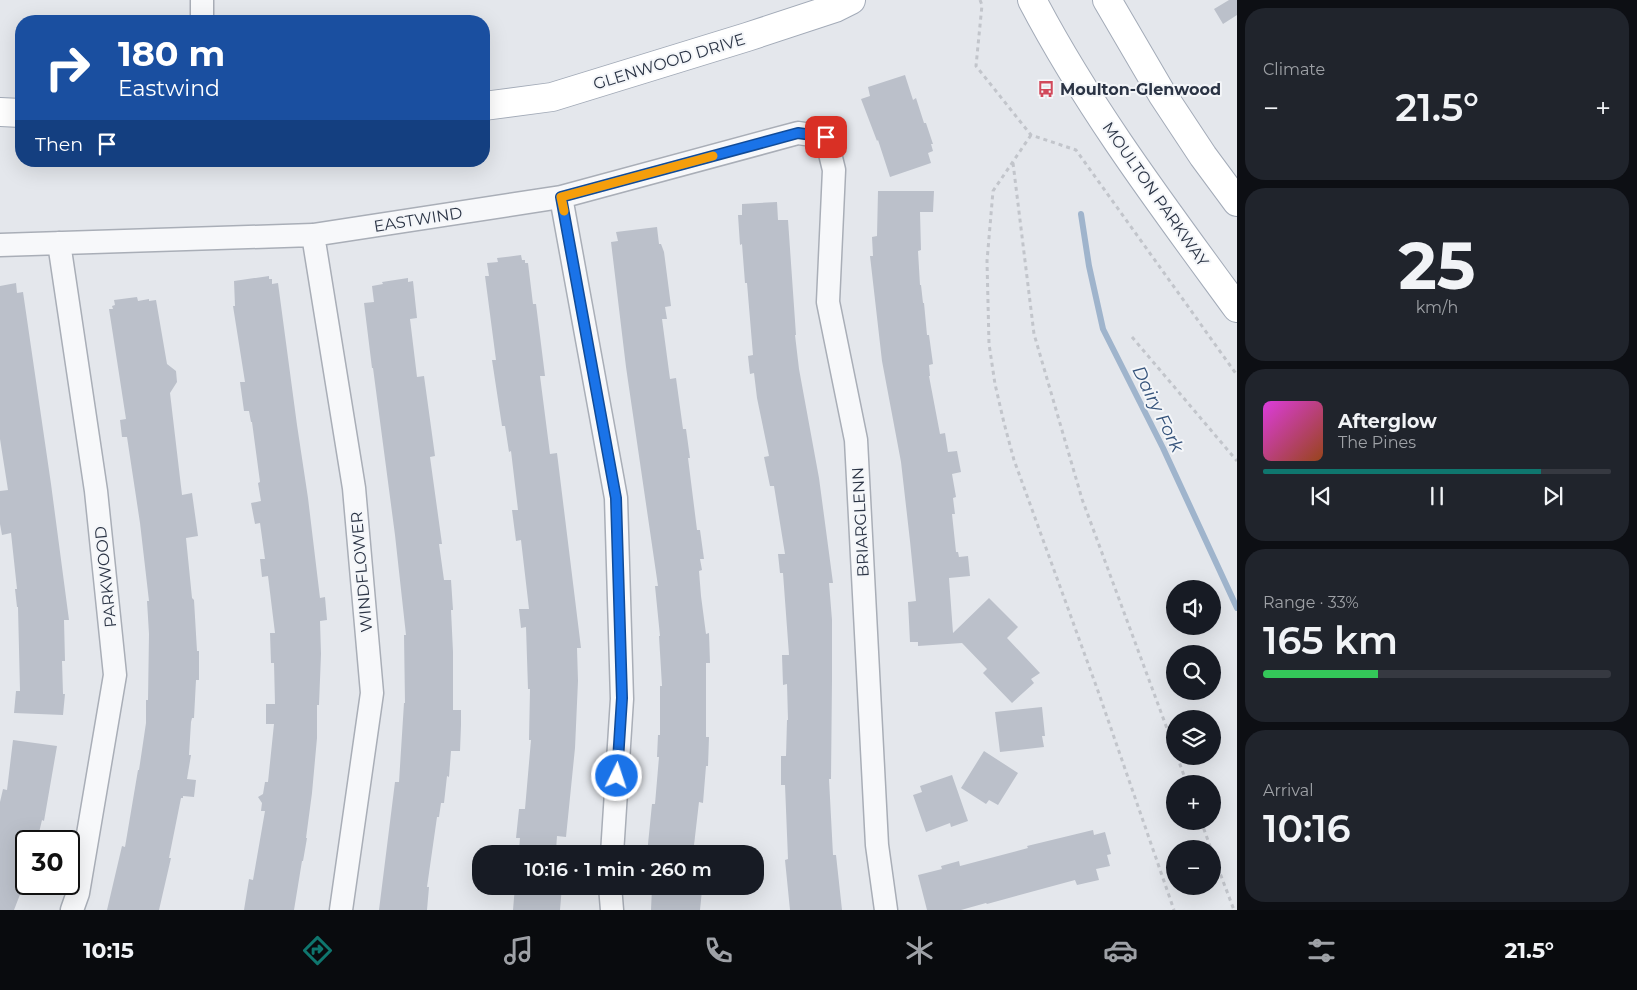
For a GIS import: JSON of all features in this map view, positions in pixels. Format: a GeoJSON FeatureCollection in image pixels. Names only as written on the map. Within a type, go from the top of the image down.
{"type":"FeatureCollection","features":[{"type":"Feature","properties":{"kind":"main road","name":"GLENWOOD DRIVE"},"geometry":{"type":"LineString","coordinates":[[490,105],[552,97],[746,37],[834,8],[851,0]]}},
{"type":"Feature","properties":{"kind":"main road","name":"MOULTON PARKWAY"},"geometry":{"type":"LineString","coordinates":[[1032,0],[1083,90],[1133,164],[1237,308]]}},
{"type":"Feature","properties":{"kind":"main road"},"geometry":{"type":"LineString","coordinates":[[1107,0],[1162,94],[1203,156],[1237,202]]}},
{"type":"Feature","properties":{"kind":"main road"},"geometry":{"type":"LineString","coordinates":[[0,112],[15,113]]}},
{"type":"Feature","properties":{"kind":"street"},"geometry":{"type":"LineString","coordinates":[[202,0],[202,15]]}},
{"type":"Feature","properties":{"kind":"street","name":"EASTWIND"},"geometry":{"type":"LineString","coordinates":[[0,245],[313,235],[561,197],[798,133],[826,137]]}},
{"type":"Feature","properties":{"kind":"street","name":"BRIARGLENN"},"geometry":{"type":"LineString","coordinates":[[826,137],[834,170],[828,302],[856,440],[877,845],[886,910]]}},
{"type":"Feature","properties":{"kind":"street"},"geometry":{"type":"LineString","coordinates":[[561,197],[616,498],[622,698],[613,845]]}},
{"type":"Feature","properties":{"kind":"street","name":"WINDFLOWER"},"geometry":{"type":"LineString","coordinates":[[313,235],[354,488],[372,693],[341,910]]}},
{"type":"Feature","properties":{"kind":"street","name":"PARKWOOD"},"geometry":{"type":"LineString","coordinates":[[59,243],[96,491],[114,674],[78,893],[72,910]]}},
{"type":"Feature","properties":{"kind":"street"},"geometry":{"type":"LineString","coordinates":[[611,895],[612,910]]}},
{"type":"Feature","properties":{"kind":"path"},"geometry":{"type":"LineString","coordinates":[[980,0],[982,5],[976,66],[1032,135],[1076,150],[1237,375]]}},
{"type":"Feature","properties":{"kind":"path"},"geometry":{"type":"LineString","coordinates":[[1032,135],[993,191],[987,261],[987,302],[995,384],[1014,460],[1098,691],[1174,910]]}},
{"type":"Feature","properties":{"kind":"path"},"geometry":{"type":"LineString","coordinates":[[1012,163],[1034,334],[1082,499],[1166,726]]}},
{"type":"Feature","properties":{"kind":"path"},"geometry":{"type":"LineString","coordinates":[[1132,337],[1237,461]]}},
{"type":"Feature","properties":{"kind":"path"},"geometry":{"type":"LineString","coordinates":[[1221,875],[1234,910]]}},
{"type":"Feature","properties":{"kind":"building"},"geometry":{"type":"Polygon","coordinates":[[[1229,0],[1237,0],[1237,15],[1223,24],[1214,9],[1229,0]]]}},
{"type":"Feature","properties":{"kind":"building"},"geometry":{"type":"Polygon","coordinates":[[[905,75],[913,100],[916,98],[924,123],[926,123],[933,144],[931,144],[933,151],[928,153],[931,163],[890,177],[878,140],[861,99],[870,96],[868,87],[905,75]]]}},
{"type":"Feature","properties":{"kind":"building"},"geometry":{"type":"Polygon","coordinates":[[[878,191],[934,191],[933,212],[920,212],[921,250],[918,251],[920,285],[933,364],[929,365],[929,376],[940,434],[945,433],[948,452],[957,451],[961,472],[952,474],[956,497],[953,498],[955,514],[952,514],[956,552],[958,552],[959,557],[968,556],[970,576],[949,578],[953,633],[989,598],[1018,627],[1007,638],[1040,673],[1031,679],[1034,683],[1012,703],[983,673],[987,669],[962,643],[918,646],[918,642],[910,642],[908,602],[916,601],[910,541],[901,462],[882,361],[870,256],[873,256],[872,237],[877,236],[878,191]]]}},
{"type":"Feature","properties":{"kind":"building"},"geometry":{"type":"Polygon","coordinates":[[[777,202],[778,220],[788,220],[799,369],[819,478],[833,583],[829,583],[832,620],[832,680],[831,779],[829,779],[833,855],[836,855],[842,910],[790,910],[785,860],[788,859],[785,785],[781,785],[781,756],[786,756],[788,720],[787,684],[783,685],[782,655],[789,655],[783,573],[780,573],[778,554],[785,554],[774,486],[770,486],[764,457],[769,456],[754,373],[750,374],[748,356],[753,355],[747,283],[745,283],[738,215],[742,215],[742,204],[777,202]]]}},
{"type":"Feature","properties":{"kind":"building"},"geometry":{"type":"Polygon","coordinates":[[[657,227],[659,244],[661,244],[664,252],[671,306],[665,307],[667,319],[662,319],[670,379],[676,378],[683,429],[686,429],[697,530],[700,530],[704,559],[700,559],[702,570],[699,571],[706,634],[709,633],[710,663],[706,663],[706,737],[709,737],[708,766],[706,766],[703,803],[699,802],[694,845],[648,845],[652,804],[655,804],[659,757],[657,757],[658,735],[660,735],[660,686],[662,686],[655,586],[658,586],[626,367],[611,242],[618,241],[616,232],[657,227]]]}},
{"type":"Feature","properties":{"kind":"building"},"geometry":{"type":"Polygon","coordinates":[[[521,255],[522,260],[528,263],[533,304],[536,304],[545,376],[540,376],[550,454],[557,453],[581,648],[577,648],[578,681],[575,748],[566,837],[557,836],[556,845],[519,845],[520,838],[516,838],[519,809],[525,809],[531,740],[529,740],[530,689],[528,689],[526,627],[521,628],[519,609],[529,609],[521,540],[516,541],[512,510],[518,510],[511,451],[509,452],[505,426],[502,426],[492,360],[496,360],[485,276],[489,276],[487,263],[498,262],[497,258],[521,255]]]}},
{"type":"Feature","properties":{"kind":"building"},"geometry":{"type":"Polygon","coordinates":[[[269,276],[269,279],[272,279],[272,284],[278,283],[320,598],[325,597],[327,620],[320,621],[321,654],[319,705],[317,705],[317,738],[307,838],[294,910],[244,910],[249,879],[253,880],[265,811],[261,811],[262,803],[258,797],[263,794],[265,782],[268,782],[274,724],[266,724],[266,704],[275,704],[274,663],[271,663],[270,633],[275,633],[268,576],[262,577],[260,559],[265,559],[260,523],[255,524],[251,503],[261,501],[258,483],[260,482],[252,422],[249,411],[244,411],[240,382],[245,382],[233,306],[235,306],[234,281],[269,276]]]}},
{"type":"Feature","properties":{"kind":"building"},"geometry":{"type":"Polygon","coordinates":[[[408,278],[408,282],[413,281],[417,318],[410,319],[417,377],[424,376],[435,456],[430,457],[442,544],[439,544],[444,580],[451,580],[453,610],[451,610],[453,710],[461,710],[460,751],[451,751],[444,803],[441,803],[439,817],[437,817],[427,887],[429,887],[427,910],[379,910],[395,782],[399,782],[405,703],[404,635],[406,635],[395,535],[364,303],[374,302],[372,286],[383,284],[382,282],[408,278]]]}},
{"type":"Feature","properties":{"kind":"building"},"geometry":{"type":"Polygon","coordinates":[[[16,283],[17,293],[23,292],[69,620],[64,620],[65,661],[62,661],[63,694],[65,694],[63,715],[14,713],[16,691],[20,691],[18,607],[15,589],[17,589],[11,533],[2,535],[0,524],[0,491],[8,490],[0,439],[0,286],[16,283]]]}},
{"type":"Feature","properties":{"kind":"building"},"geometry":{"type":"Polygon","coordinates":[[[137,297],[138,301],[156,300],[167,364],[176,371],[177,382],[170,393],[182,495],[192,493],[198,536],[186,538],[192,598],[194,600],[197,651],[199,651],[199,680],[196,680],[194,718],[192,718],[191,722],[189,755],[191,755],[187,779],[196,780],[194,797],[183,796],[181,798],[169,858],[171,858],[159,910],[107,910],[122,846],[125,847],[146,723],[146,700],[148,700],[149,634],[147,601],[149,601],[127,437],[122,437],[120,420],[126,419],[109,309],[113,309],[112,306],[115,305],[114,300],[137,297]]]}},
{"type":"Feature","properties":{"kind":"building"},"geometry":{"type":"Polygon","coordinates":[[[1042,707],[1045,736],[1042,736],[1044,747],[1000,752],[995,712],[1042,707]]]}},
{"type":"Feature","properties":{"kind":"building"},"geometry":{"type":"Polygon","coordinates":[[[13,740],[57,746],[44,821],[42,820],[40,830],[15,830],[15,895],[20,895],[14,910],[0,910],[0,802],[3,789],[7,790],[13,740]]]}},
{"type":"Feature","properties":{"kind":"building"},"geometry":{"type":"Polygon","coordinates":[[[984,751],[1018,773],[998,805],[989,800],[986,804],[961,788],[984,751]]]}},
{"type":"Feature","properties":{"kind":"building"},"geometry":{"type":"Polygon","coordinates":[[[952,775],[968,821],[951,827],[950,823],[926,832],[913,795],[922,792],[920,786],[952,775]]]}},
{"type":"Feature","properties":{"kind":"building"},"geometry":{"type":"Polygon","coordinates":[[[1093,830],[1094,835],[1105,832],[1111,854],[1107,855],[1110,866],[1096,869],[1099,880],[1077,885],[1075,880],[961,910],[927,910],[918,875],[942,869],[941,866],[959,861],[960,866],[1028,848],[1027,846],[1093,830]]]}},
{"type":"Feature","properties":{"kind":"building"},"geometry":{"type":"Polygon","coordinates":[[[514,895],[561,895],[560,910],[513,910],[514,895]]]}},
{"type":"Feature","properties":{"kind":"building"},"geometry":{"type":"Polygon","coordinates":[[[652,895],[702,895],[700,910],[651,910],[652,895]]]}},
{"type":"Feature","properties":{"kind":"waterway","name":"Dairy Fork"},"geometry":{"type":"LineString","coordinates":[[1081,214],[1089,266],[1103,329],[1163,448],[1237,608]]}},
{"type":"Feature","properties":{"kind":"slow traffic"},"geometry":{"type":"LineString","coordinates":[[564,211],[561,197],[713,156]]}},
{"type":"Feature","properties":{"kind":"place","name":"Moulton-Glenwood"},"geometry":{"type":"Point","coordinates":[1046,89]}},
{"type":"Feature","properties":{"kind":"route"},"geometry":{"type":"LineString","coordinates":[[617,776],[622,698],[616,498],[561,197],[798,133],[826,137]]}}]}
